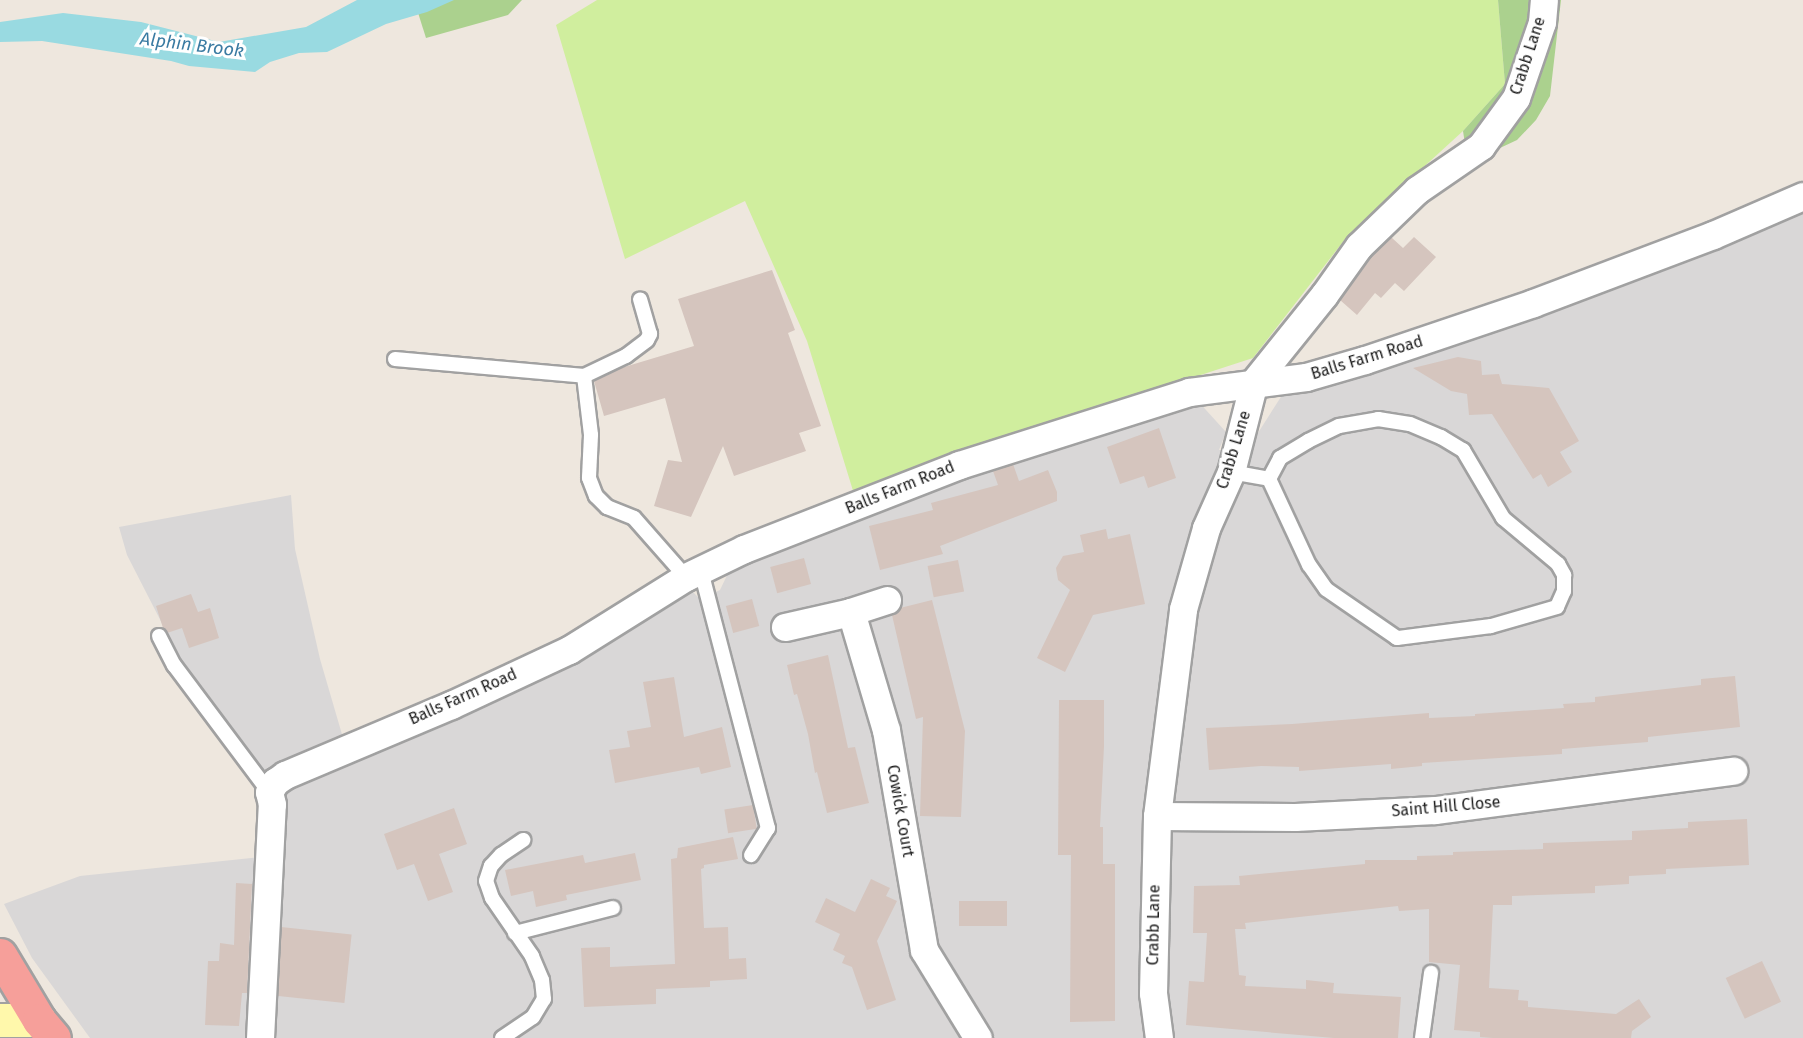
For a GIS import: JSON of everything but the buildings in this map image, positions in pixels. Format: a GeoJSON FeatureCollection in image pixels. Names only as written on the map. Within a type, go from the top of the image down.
{"type":"FeatureCollection","features":[{"type":"Feature","properties":{"kind":"highway"},"geometry":{"type":"LineString","coordinates":[[0,955],[46,1029]]}},
{"type":"Feature","properties":{"kind":"main road"},"geometry":{"type":"LineString","coordinates":[[0,1020],[46,1029]]}},
{"type":"Feature","properties":{"kind":"street","name":"Crabb Lane"},"geometry":{"type":"LineString","coordinates":[[1159,1038],[1153,993],[1157,816],[1183,609],[1206,528],[1231,472],[1254,382],[1324,295],[1359,246],[1417,190],[1481,146],[1516,98],[1542,22],[1544,0]]}},
{"type":"Feature","properties":{"kind":"street","name":"Balls Farm Road"},"geometry":{"type":"LineString","coordinates":[[269,792],[275,782],[305,765],[451,705],[569,650],[694,574],[744,549],[959,465],[1189,392],[1306,377],[1376,357],[1544,299],[1713,235],[1803,196]]}},
{"type":"Feature","properties":{"kind":"street"},"geometry":{"type":"LineString","coordinates":[[785,627],[851,612],[887,600]]}},
{"type":"Feature","properties":{"kind":"street","name":"Cowick Court"},"geometry":{"type":"LineString","coordinates":[[851,612],[886,730],[924,950],[978,1038]]}},
{"type":"Feature","properties":{"kind":"street","name":"Saint Hill Close"},"geometry":{"type":"LineString","coordinates":[[1157,816],[1295,817],[1435,810],[1733,772]]}},
{"type":"Feature","properties":{"kind":"street"},"geometry":{"type":"LineString","coordinates":[[260,1038],[272,804],[269,792]]}},
{"type":"Feature","properties":{"kind":"lane"},"geometry":{"type":"LineString","coordinates":[[395,359],[584,376],[626,356],[647,340],[650,334],[640,299]]}},
{"type":"Feature","properties":{"kind":"lane"},"geometry":{"type":"LineString","coordinates":[[584,376],[591,435],[589,478],[597,496],[607,507],[634,518],[694,574],[768,828],[751,855]]}},
{"type":"Feature","properties":{"kind":"lane"},"geometry":{"type":"LineString","coordinates":[[1378,419],[1410,424],[1440,436],[1463,450],[1503,518],[1558,564],[1564,575],[1564,591],[1557,607],[1491,626],[1396,638],[1326,589],[1310,564],[1269,479],[1280,458],[1339,426],[1378,419]]}},
{"type":"Feature","properties":{"kind":"lane"},"geometry":{"type":"LineString","coordinates":[[1231,472],[1269,479]]}},
{"type":"Feature","properties":{"kind":"lane"},"geometry":{"type":"LineString","coordinates":[[159,636],[174,665],[269,792]]}},
{"type":"Feature","properties":{"kind":"lane"},"geometry":{"type":"LineString","coordinates":[[502,1038],[533,1017],[544,999],[542,980],[535,964],[492,898],[486,881],[491,867],[501,855],[523,840]]}},
{"type":"Feature","properties":{"kind":"lane"},"geometry":{"type":"LineString","coordinates":[[515,933],[613,908]]}},
{"type":"Feature","properties":{"kind":"lane"},"geometry":{"type":"LineString","coordinates":[[1422,1038],[1431,973]]}},
{"type":"Feature","properties":{"kind":"shaded area"},"geometry":{"type":"Polygon","coordinates":[[[1803,209],[1803,1038],[90,1038],[32,958],[4,904],[80,876],[281,855],[280,792],[193,684],[127,555],[119,527],[291,495],[295,549],[320,659],[348,755],[680,592],[693,592],[700,599],[720,590],[732,565],[1049,445],[1196,399],[1226,432],[1219,450],[1247,450],[1286,389],[1803,209]]]}},
{"type":"Feature","properties":{"kind":"green space"},"geometry":{"type":"Polygon","coordinates":[[[414,0],[522,0],[508,15],[426,38],[414,0]]]}},
{"type":"Feature","properties":{"kind":"green space"},"geometry":{"type":"Polygon","coordinates":[[[597,0],[1498,0],[1505,84],[1463,131],[1346,238],[1253,358],[1056,422],[854,494],[807,341],[745,201],[625,259],[556,25],[597,0]]]}},
{"type":"Feature","properties":{"kind":"green space"},"geometry":{"type":"Polygon","coordinates":[[[1498,0],[1561,0],[1550,96],[1536,120],[1517,140],[1468,163],[1463,131],[1505,84],[1498,0]]]}},
{"type":"Feature","properties":{"kind":"water","name":"Alphin Brook"},"geometry":{"type":"Polygon","coordinates":[[[357,0],[454,0],[427,12],[386,24],[327,52],[299,53],[270,62],[255,72],[189,66],[171,61],[42,41],[0,42],[0,22],[63,13],[141,22],[219,42],[306,27],[357,0]]]}}]}
